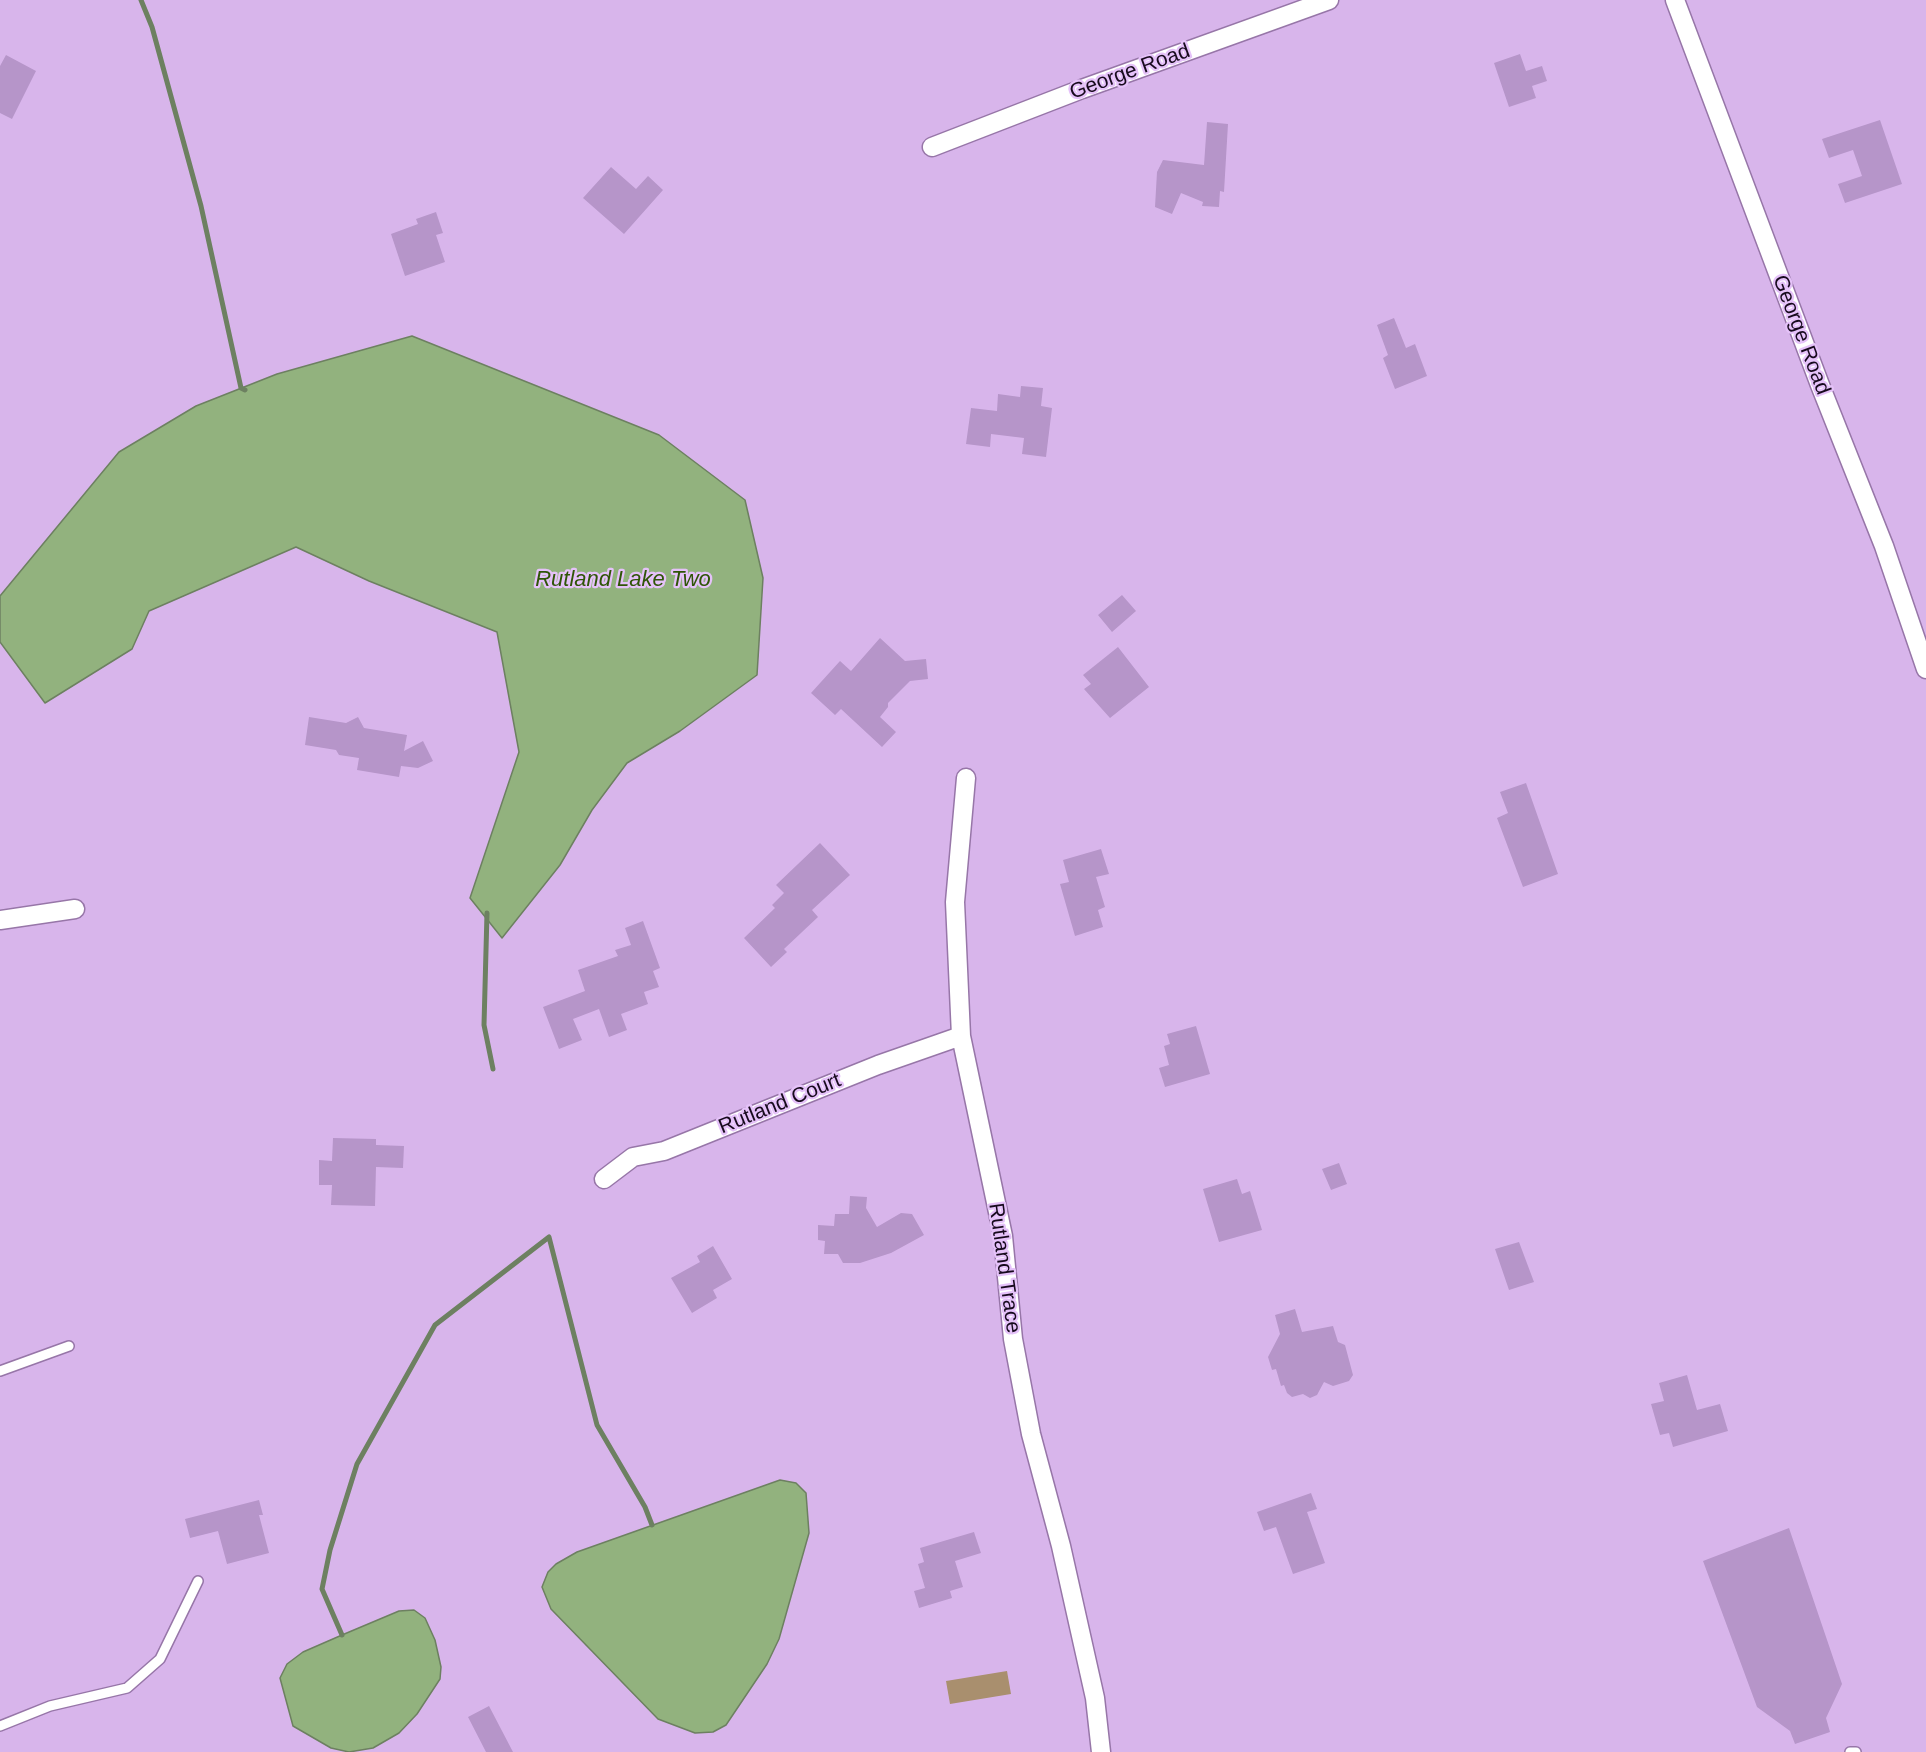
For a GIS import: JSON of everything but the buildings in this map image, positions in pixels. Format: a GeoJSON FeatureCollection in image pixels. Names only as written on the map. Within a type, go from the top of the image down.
{"type":"FeatureCollection","features":[{"type":"Feature","properties":{"kind":"street","name":"George Road"},"geometry":{"type":"LineString","coordinates":[[932,147],[1082,89],[1329,0]]}},
{"type":"Feature","properties":{"kind":"street","name":"George Road"},"geometry":{"type":"LineString","coordinates":[[1675,0],[1820,386],[1884,546],[1926,669]]}},
{"type":"Feature","properties":{"kind":"street","name":"Rutland Trace"},"geometry":{"type":"LineString","coordinates":[[966,778],[955,903],[961,1036],[1003,1236],[1013,1339],[1031,1434],[1061,1546],[1093,1687],[1101,1752]]}},
{"type":"Feature","properties":{"kind":"street"},"geometry":{"type":"LineString","coordinates":[[0,920],[75,909]]}},
{"type":"Feature","properties":{"kind":"street","name":"Rutland Court"},"geometry":{"type":"LineString","coordinates":[[604,1179],[633,1157],[664,1151],[878,1065],[961,1036]]}},
{"type":"Feature","properties":{"kind":"lane"},"geometry":{"type":"LineString","coordinates":[[0,1371],[69,1346]]}},
{"type":"Feature","properties":{"kind":"lane"},"geometry":{"type":"LineString","coordinates":[[0,1726],[50,1706],[127,1688],[160,1659],[198,1581]]}},
{"type":"Feature","properties":{"kind":"lane"},"geometry":{"type":"LineString","coordinates":[[1850,1752],[1856,1752]]}},
{"type":"Feature","properties":{"kind":"shaded area"},"geometry":{"type":"Polygon","coordinates":[[[1007,1671],[1011,1694],[950,1704],[946,1681],[1007,1671]]]}},
{"type":"Feature","properties":{"kind":"water","name":"Rutland Lake Two"},"geometry":{"type":"Polygon","coordinates":[[[412,336],[659,435],[745,500],[763,578],[757,675],[680,731],[627,763],[592,810],[560,865],[502,938],[470,898],[519,752],[497,632],[369,581],[296,547],[149,611],[132,649],[45,703],[0,642],[0,596],[119,452],[196,406],[277,374],[412,336]]]}},
{"type":"Feature","properties":{"kind":"water"},"geometry":{"type":"Polygon","coordinates":[[[780,1480],[796,1483],[806,1493],[809,1533],[779,1639],[767,1664],[726,1725],[713,1732],[695,1733],[658,1719],[551,1609],[542,1587],[548,1572],[556,1564],[577,1552],[780,1480]]]}},
{"type":"Feature","properties":{"kind":"water"},"geometry":{"type":"Polygon","coordinates":[[[414,1610],[425,1618],[435,1640],[441,1667],[440,1679],[417,1714],[399,1733],[373,1748],[349,1752],[331,1748],[293,1726],[280,1678],[287,1664],[303,1652],[342,1635],[399,1611],[414,1610]]]}},
{"type":"Feature","properties":{"kind":"waterway"},"geometry":{"type":"LineString","coordinates":[[141,0],[152,27],[201,206],[241,388],[245,390]]}},
{"type":"Feature","properties":{"kind":"waterway"},"geometry":{"type":"LineString","coordinates":[[487,913],[484,1025],[493,1069]]}},
{"type":"Feature","properties":{"kind":"waterway"},"geometry":{"type":"LineString","coordinates":[[342,1635],[322,1589],[330,1550],[357,1464],[435,1325],[549,1237],[597,1425],[645,1507],[652,1525]]}}]}
